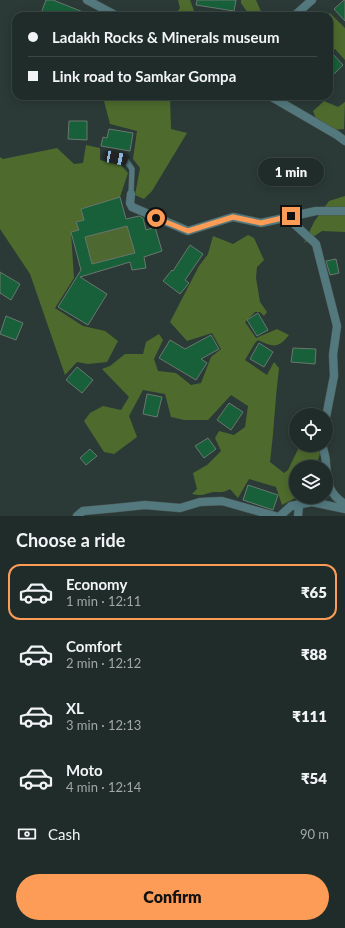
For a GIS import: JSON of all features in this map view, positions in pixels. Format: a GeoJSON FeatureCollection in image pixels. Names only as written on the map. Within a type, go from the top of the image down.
{"type":"FeatureCollection","features":[{"type":"Feature","properties":{"kind":"street"},"geometry":{"type":"LineString","coordinates":[[87,0],[110,12]]}},
{"type":"Feature","properties":{"kind":"street"},"geometry":{"type":"LineString","coordinates":[[298,12],[312,0]]}},
{"type":"Feature","properties":{"kind":"street"},"geometry":{"type":"LineString","coordinates":[[277,100],[345,141]]}},
{"type":"Feature","properties":{"kind":"street"},"geometry":{"type":"LineString","coordinates":[[131,194],[130,203],[132,207],[188,231],[233,217],[261,223],[316,211],[345,211]]}},
{"type":"Feature","properties":{"kind":"street"},"geometry":{"type":"LineString","coordinates":[[292,222],[316,244],[336,326],[333,354],[334,376],[328,408]]}},
{"type":"Feature","properties":{"kind":"street"},"geometry":{"type":"LineString","coordinates":[[324,452],[326,462],[326,482],[337,500],[345,504]]}},
{"type":"Feature","properties":{"kind":"street"},"geometry":{"type":"LineString","coordinates":[[77,516],[83,511],[145,505],[180,508],[200,502],[222,501],[275,516]]}},
{"type":"Feature","properties":{"kind":"street"},"geometry":{"type":"LineString","coordinates":[[280,516],[291,506],[298,506],[312,502],[345,509]]}},
{"type":"Feature","properties":{"kind":"street"},"geometry":{"type":"LineString","coordinates":[[298,506],[298,516]]}},
{"type":"Feature","properties":{"kind":"lane"},"geometry":{"type":"LineString","coordinates":[[106,156],[125,159],[132,169],[131,194]]}},
{"type":"Feature","properties":{"kind":"green space"},"geometry":{"type":"Polygon","coordinates":[[[178,0],[190,0],[194,12],[177,12],[180,8],[178,0]]]}},
{"type":"Feature","properties":{"kind":"green space"},"geometry":{"type":"Polygon","coordinates":[[[241,0],[256,0],[261,12],[247,12],[241,3],[241,0]]]}},
{"type":"Feature","properties":{"kind":"green space"},"geometry":{"type":"Polygon","coordinates":[[[333,16],[345,28],[345,60],[335,49],[333,50],[333,16]]]}},
{"type":"Feature","properties":{"kind":"green space"},"geometry":{"type":"Polygon","coordinates":[[[170,100],[171,129],[187,133],[152,191],[144,199],[135,195],[140,168],[133,159],[137,131],[110,124],[104,101],[170,100]]]}},
{"type":"Feature","properties":{"kind":"green space"},"geometry":{"type":"Polygon","coordinates":[[[324,101],[338,107],[345,102],[344,129],[321,131],[313,111],[324,101]]]}},
{"type":"Feature","properties":{"kind":"green space"},"geometry":{"type":"Polygon","coordinates":[[[86,145],[100,148],[100,160],[121,165],[128,173],[120,197],[81,209],[84,220],[76,222],[79,230],[71,232],[74,278],[55,308],[83,326],[105,331],[118,341],[107,362],[88,364],[77,362],[65,375],[30,274],[0,229],[0,157],[3,159],[57,148],[74,164],[83,163],[86,145]]]}},
{"type":"Feature","properties":{"kind":"green space"},"geometry":{"type":"Polygon","coordinates":[[[345,196],[345,232],[322,231],[304,243],[314,222],[329,201],[345,196]]]}},
{"type":"Feature","properties":{"kind":"green space"},"geometry":{"type":"Polygon","coordinates":[[[127,226],[135,253],[92,264],[85,237],[127,226]]]}},
{"type":"Feature","properties":{"kind":"green space"},"geometry":{"type":"Polygon","coordinates":[[[248,235],[254,238],[264,260],[257,267],[256,278],[260,302],[267,312],[264,316],[260,312],[255,312],[245,322],[256,338],[277,329],[289,335],[282,343],[278,345],[268,344],[258,340],[245,360],[267,375],[274,362],[279,368],[270,462],[284,473],[289,468],[289,501],[282,505],[276,487],[249,479],[238,498],[230,489],[224,492],[211,492],[202,495],[192,494],[197,489],[193,473],[207,465],[221,451],[215,438],[219,431],[234,435],[245,427],[248,406],[231,395],[208,420],[184,420],[171,417],[165,394],[143,390],[129,416],[137,437],[114,454],[104,452],[84,421],[90,413],[103,406],[121,410],[129,397],[102,369],[110,366],[125,354],[143,354],[146,342],[159,334],[163,340],[154,359],[158,371],[176,373],[191,385],[201,383],[211,357],[221,349],[212,333],[187,341],[170,322],[199,266],[208,254],[213,236],[233,244],[248,235]]]}},
{"type":"Feature","properties":{"kind":"green space"},"geometry":{"type":"Polygon","coordinates":[[[297,452],[320,453],[318,460],[293,460],[297,452]]]}},
{"type":"Feature","properties":{"kind":"building"},"geometry":{"type":"Polygon","coordinates":[[[46,0],[53,0],[83,12],[42,12],[46,0]]]}},
{"type":"Feature","properties":{"kind":"building"},"geometry":{"type":"Polygon","coordinates":[[[197,0],[236,0],[234,11],[196,5],[197,0]]]}},
{"type":"Feature","properties":{"kind":"building"},"geometry":{"type":"Polygon","coordinates":[[[345,0],[345,21],[334,9],[345,0]]]}},
{"type":"Feature","properties":{"kind":"building"},"geometry":{"type":"Polygon","coordinates":[[[333,54],[343,65],[333,75],[333,54]]]}},
{"type":"Feature","properties":{"kind":"building"},"geometry":{"type":"Polygon","coordinates":[[[69,121],[87,121],[87,140],[68,139],[69,121]]]}},
{"type":"Feature","properties":{"kind":"building"},"geometry":{"type":"Polygon","coordinates":[[[109,129],[133,133],[130,151],[101,146],[103,137],[107,138],[109,129]]]}},
{"type":"Feature","properties":{"kind":"building"},"geometry":{"type":"Polygon","coordinates":[[[120,197],[126,219],[139,216],[143,218],[146,230],[155,227],[162,251],[144,257],[146,268],[132,270],[130,262],[80,277],[107,294],[88,325],[58,307],[81,270],[71,232],[79,230],[76,222],[84,220],[81,209],[120,197]],[[127,226],[85,237],[92,264],[135,253],[127,226]]]}},
{"type":"Feature","properties":{"kind":"building"},"geometry":{"type":"Polygon","coordinates":[[[190,245],[203,254],[185,280],[189,283],[180,294],[163,281],[172,270],[173,271],[190,245]]]}},
{"type":"Feature","properties":{"kind":"building"},"geometry":{"type":"Polygon","coordinates":[[[336,259],[339,273],[330,275],[326,261],[336,259]]]}},
{"type":"Feature","properties":{"kind":"building"},"geometry":{"type":"Polygon","coordinates":[[[0,272],[20,284],[11,300],[0,293],[0,272]]]}},
{"type":"Feature","properties":{"kind":"building"},"geometry":{"type":"Polygon","coordinates":[[[258,313],[268,330],[257,336],[247,320],[258,313]]]}},
{"type":"Feature","properties":{"kind":"building"},"geometry":{"type":"Polygon","coordinates":[[[6,316],[23,323],[16,340],[0,334],[6,316]]]}},
{"type":"Feature","properties":{"kind":"building"},"geometry":{"type":"Polygon","coordinates":[[[211,335],[219,349],[201,359],[207,363],[196,380],[159,358],[170,340],[185,349],[211,335]]]}},
{"type":"Feature","properties":{"kind":"building"},"geometry":{"type":"Polygon","coordinates":[[[259,343],[273,352],[264,367],[250,359],[259,343]]]}},
{"type":"Feature","properties":{"kind":"building"},"geometry":{"type":"Polygon","coordinates":[[[293,348],[316,349],[315,364],[291,362],[293,348]]]}},
{"type":"Feature","properties":{"kind":"building"},"geometry":{"type":"Polygon","coordinates":[[[77,367],[93,380],[82,393],[66,380],[77,367]]]}},
{"type":"Feature","properties":{"kind":"building"},"geometry":{"type":"Polygon","coordinates":[[[147,394],[162,397],[157,417],[143,414],[147,394]]]}},
{"type":"Feature","properties":{"kind":"building"},"geometry":{"type":"Polygon","coordinates":[[[229,403],[243,412],[231,430],[217,420],[229,403]]]}},
{"type":"Feature","properties":{"kind":"building"},"geometry":{"type":"Polygon","coordinates":[[[208,438],[216,449],[204,458],[195,446],[208,438]]]}},
{"type":"Feature","properties":{"kind":"building"},"geometry":{"type":"Polygon","coordinates":[[[90,449],[97,456],[86,465],[80,458],[90,449]]]}},
{"type":"Feature","properties":{"kind":"building"},"geometry":{"type":"Polygon","coordinates":[[[248,485],[278,495],[273,510],[243,500],[248,485]]]}},
{"type":"Feature","properties":{"kind":"route"},"geometry":{"type":"LineString","coordinates":[[156,218],[188,231],[233,217],[261,223],[291,216]]}}]}
